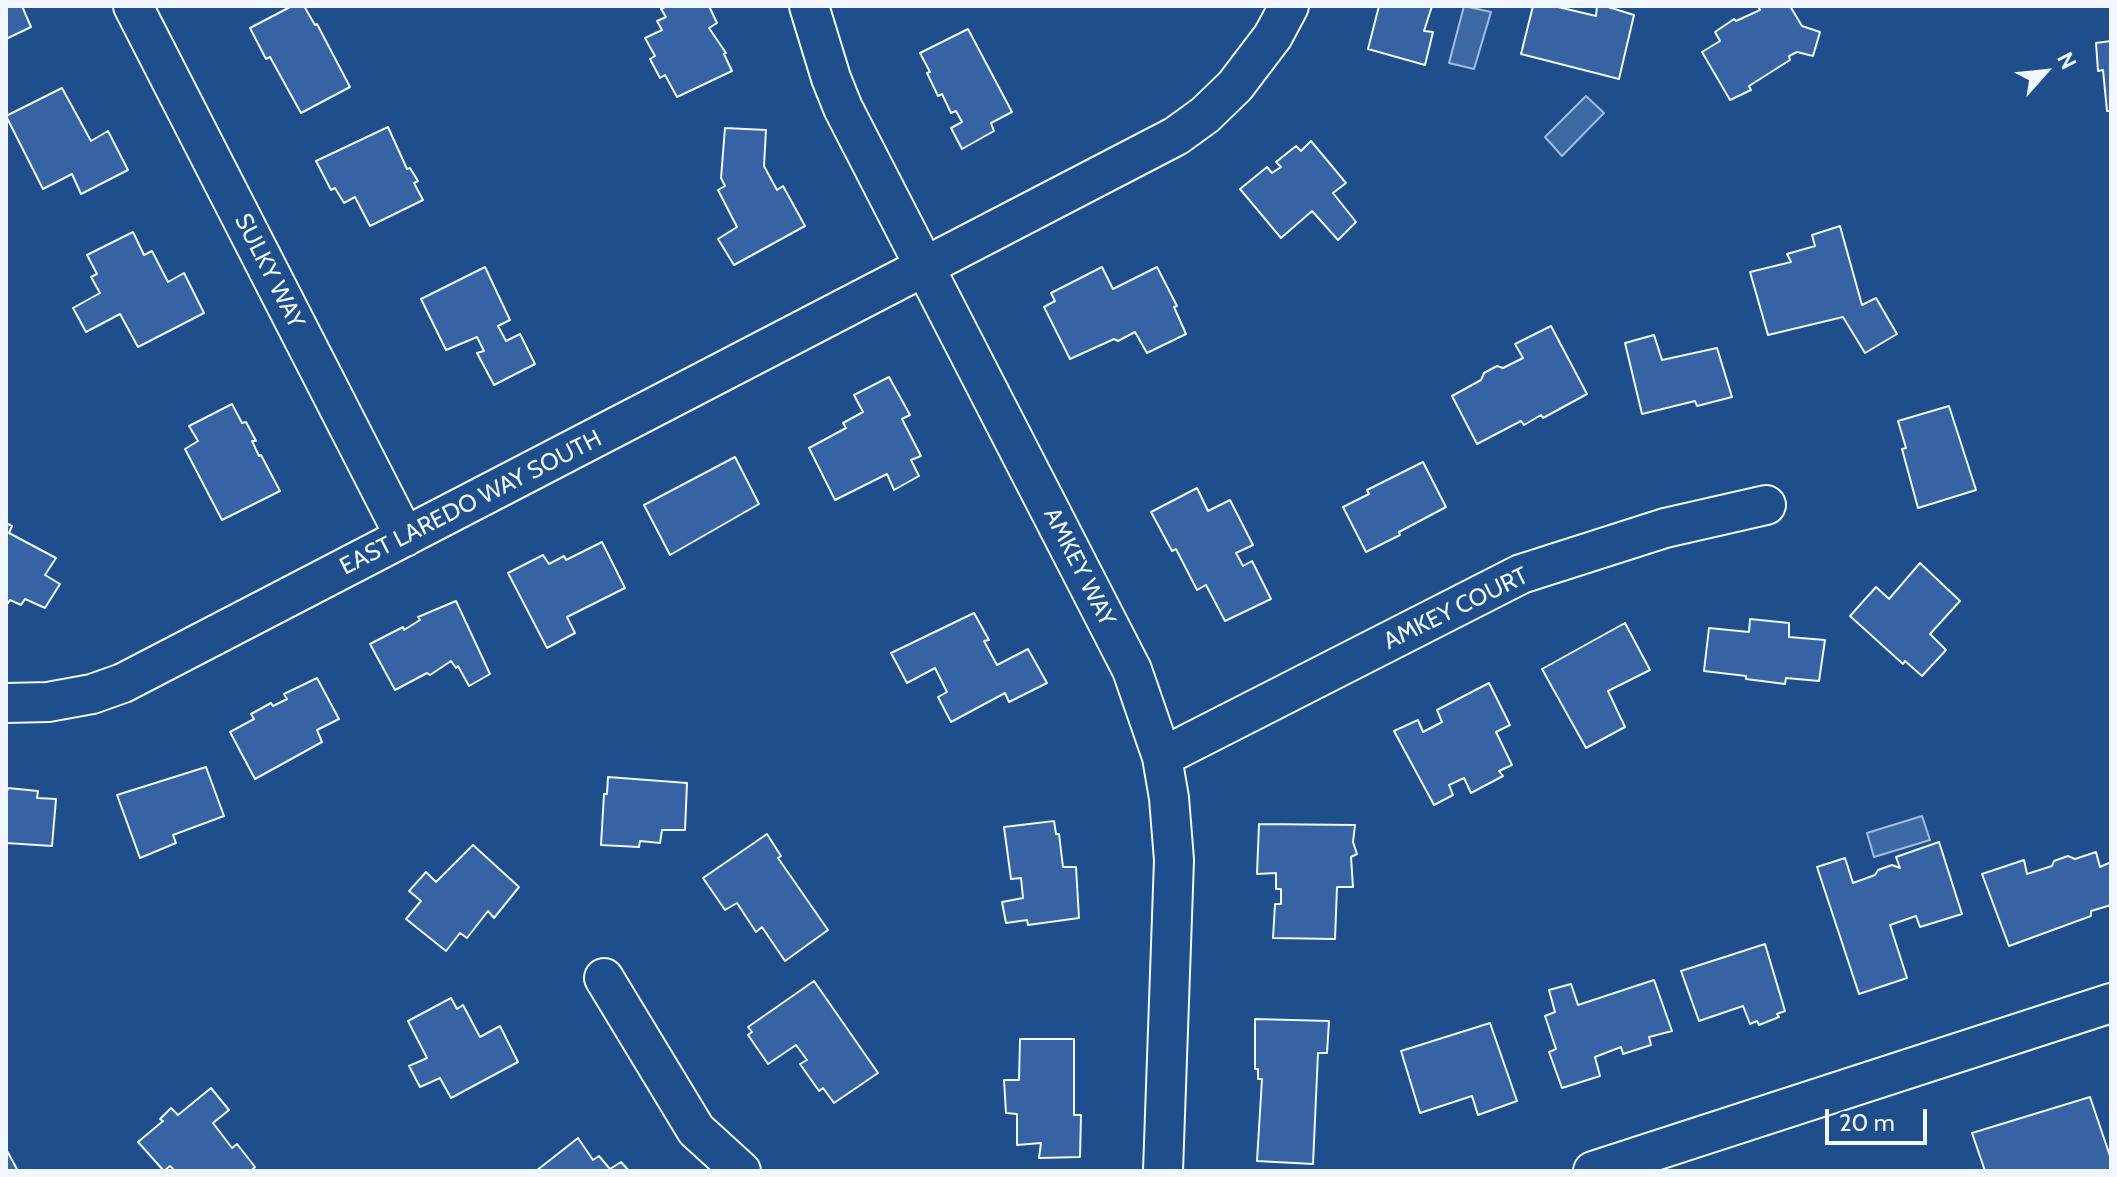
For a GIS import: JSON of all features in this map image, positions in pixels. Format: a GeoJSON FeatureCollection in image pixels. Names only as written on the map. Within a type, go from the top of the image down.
{"type":"FeatureCollection","features":[{"type":"Feature","properties":{"kind":"street","name":"SULKY WAY"},"geometry":{"type":"LineString","coordinates":[[133,6],[405,537]]}},
{"type":"Feature","properties":{"kind":"street","name":"AMKEY WAY"},"geometry":{"type":"LineString","coordinates":[[809,6],[843,108],[1132,670],[1162,757],[1174,860],[1163,1171]]}},
{"type":"Feature","properties":{"kind":"street","name":"EAST LAREDO WAY SOUTH"},"geometry":{"type":"LineString","coordinates":[[6,703],[48,702],[92,694],[123,683],[1176,136],[1205,115],[1235,86],[1273,36],[1289,6]]}},
{"type":"Feature","properties":{"kind":"street","name":"AMKEY COURT"},"geometry":{"type":"LineString","coordinates":[[1162,757],[1521,574],[1665,528],[1766,505]]}},
{"type":"Feature","properties":{"kind":"street"},"geometry":{"type":"LineString","coordinates":[[604,978],[696,1130],[741,1171]]}},
{"type":"Feature","properties":{"kind":"street"},"geometry":{"type":"LineString","coordinates":[[1593,1171],[2111,1003]]}},
{"type":"Feature","properties":{"kind":"water"},"geometry":{"type":"Polygon","coordinates":[[[1464,6],[1491,12],[1474,69],[1449,63],[1464,6]]]}},
{"type":"Feature","properties":{"kind":"water"},"geometry":{"type":"Polygon","coordinates":[[[1586,96],[1604,113],[1562,156],[1545,137],[1586,96]]]}},
{"type":"Feature","properties":{"kind":"water"},"geometry":{"type":"Polygon","coordinates":[[[1922,816],[1930,840],[1874,857],[1867,833],[1922,816]]]}},
{"type":"Feature","properties":{"kind":"building"},"geometry":{"type":"Polygon","coordinates":[[[6,6],[22,6],[31,27],[6,39],[6,6]]]}},
{"type":"Feature","properties":{"kind":"building"},"geometry":{"type":"Polygon","coordinates":[[[292,6],[304,6],[317,24],[350,87],[301,113],[250,28],[292,6]]]}},
{"type":"Feature","properties":{"kind":"building"},"geometry":{"type":"Polygon","coordinates":[[[667,6],[709,6],[717,23],[709,28],[726,53],[732,71],[677,97],[665,75],[660,78],[650,59],[655,56],[645,38],[662,30],[657,21],[666,17],[661,9],[667,6]]]}},
{"type":"Feature","properties":{"kind":"building"},"geometry":{"type":"Polygon","coordinates":[[[1379,6],[1432,6],[1424,31],[1433,32],[1425,65],[1368,49],[1379,6]]]}},
{"type":"Feature","properties":{"kind":"building"},"geometry":{"type":"Polygon","coordinates":[[[1533,6],[1554,6],[1596,16],[1597,6],[1605,6],[1634,15],[1619,79],[1521,54],[1533,6]]]}},
{"type":"Feature","properties":{"kind":"building"},"geometry":{"type":"Polygon","coordinates":[[[1758,6],[1790,6],[1802,26],[1820,32],[1813,56],[1797,52],[1789,56],[1790,60],[1749,86],[1751,90],[1730,100],[1702,52],[1720,41],[1715,32],[1734,19],[1736,21],[1760,10],[1758,6]]]}},
{"type":"Feature","properties":{"kind":"building"},"geometry":{"type":"Polygon","coordinates":[[[968,29],[1012,112],[991,123],[994,131],[962,149],[951,128],[962,122],[956,111],[951,113],[942,94],[938,96],[920,53],[968,29]]]}},
{"type":"Feature","properties":{"kind":"building"},"geometry":{"type":"Polygon","coordinates":[[[2111,41],[2111,111],[2107,111],[2103,70],[2098,71],[2096,43],[2111,41]]]}},
{"type":"Feature","properties":{"kind":"building"},"geometry":{"type":"Polygon","coordinates":[[[62,88],[91,141],[108,131],[128,170],[81,194],[72,174],[43,189],[6,116],[62,88]]]}},
{"type":"Feature","properties":{"kind":"building"},"geometry":{"type":"Polygon","coordinates":[[[388,127],[407,169],[410,168],[418,181],[414,183],[423,200],[370,226],[355,197],[344,203],[335,188],[331,190],[316,161],[388,127]]]}},
{"type":"Feature","properties":{"kind":"building"},"geometry":{"type":"Polygon","coordinates":[[[725,128],[766,130],[764,166],[777,190],[783,186],[805,226],[734,265],[718,239],[737,227],[718,190],[725,186],[721,178],[725,128]]]}},
{"type":"Feature","properties":{"kind":"building"},"geometry":{"type":"Polygon","coordinates":[[[1311,141],[1346,183],[1333,193],[1356,222],[1338,240],[1312,211],[1281,238],[1240,189],[1267,167],[1272,173],[1281,167],[1276,162],[1296,146],[1301,151],[1311,141]]]}},
{"type":"Feature","properties":{"kind":"building"},"geometry":{"type":"Polygon","coordinates":[[[1840,226],[1862,305],[1876,298],[1897,334],[1865,353],[1843,317],[1768,335],[1750,272],[1791,262],[1787,254],[1815,246],[1812,235],[1840,226]]]}},
{"type":"Feature","properties":{"kind":"building"},"geometry":{"type":"Polygon","coordinates":[[[133,232],[144,255],[152,251],[168,282],[184,273],[204,313],[138,347],[120,314],[86,332],[73,308],[100,293],[91,277],[97,274],[87,255],[133,232]]]}},
{"type":"Feature","properties":{"kind":"building"},"geometry":{"type":"Polygon","coordinates":[[[485,267],[510,320],[498,326],[506,341],[520,334],[535,364],[494,385],[477,353],[484,351],[477,337],[446,350],[421,299],[485,267]]]}},
{"type":"Feature","properties":{"kind":"building"},"geometry":{"type":"Polygon","coordinates":[[[1102,267],[1113,289],[1157,267],[1177,306],[1174,307],[1186,334],[1147,353],[1135,332],[1070,359],[1044,307],[1055,301],[1051,293],[1102,267]]]}},
{"type":"Feature","properties":{"kind":"building"},"geometry":{"type":"Polygon","coordinates":[[[1551,326],[1587,394],[1543,418],[1541,415],[1524,425],[1521,421],[1477,444],[1452,396],[1481,380],[1484,373],[1497,366],[1503,368],[1523,358],[1515,344],[1551,326]]]}},
{"type":"Feature","properties":{"kind":"building"},"geometry":{"type":"Polygon","coordinates":[[[1654,335],[1662,360],[1717,348],[1732,397],[1697,406],[1695,401],[1642,414],[1625,343],[1654,335]]]}},
{"type":"Feature","properties":{"kind":"building"},"geometry":{"type":"Polygon","coordinates":[[[889,377],[910,415],[902,419],[921,456],[911,460],[919,476],[894,490],[887,474],[835,500],[809,448],[846,428],[843,423],[863,412],[854,395],[889,377]]]}},
{"type":"Feature","properties":{"kind":"building"},"geometry":{"type":"Polygon","coordinates":[[[232,404],[242,423],[246,422],[256,441],[252,441],[259,456],[280,491],[222,520],[185,449],[198,441],[189,426],[232,404]]]}},
{"type":"Feature","properties":{"kind":"building"},"geometry":{"type":"Polygon","coordinates":[[[1949,406],[1976,490],[1918,508],[1898,421],[1949,406]]]}},
{"type":"Feature","properties":{"kind":"building"},"geometry":{"type":"Polygon","coordinates":[[[735,457],[759,504],[670,555],[644,505],[735,457]]]}},
{"type":"Feature","properties":{"kind":"building"},"geometry":{"type":"Polygon","coordinates":[[[1423,462],[1446,507],[1366,552],[1343,507],[1369,494],[1367,490],[1423,462]]]}},
{"type":"Feature","properties":{"kind":"building"},"geometry":{"type":"Polygon","coordinates":[[[1197,488],[1208,511],[1230,500],[1253,545],[1236,553],[1243,566],[1252,561],[1271,599],[1225,621],[1206,585],[1197,590],[1176,549],[1172,551],[1151,512],[1197,488]]]}},
{"type":"Feature","properties":{"kind":"building"},"geometry":{"type":"Polygon","coordinates":[[[6,523],[12,526],[9,533],[56,558],[45,575],[60,584],[45,608],[25,599],[21,605],[10,600],[6,606],[6,523]]]}},
{"type":"Feature","properties":{"kind":"building"},"geometry":{"type":"Polygon","coordinates":[[[602,542],[625,588],[567,617],[575,633],[547,648],[508,573],[543,555],[549,564],[564,556],[566,560],[602,542]]]}},
{"type":"Feature","properties":{"kind":"building"},"geometry":{"type":"Polygon","coordinates":[[[1920,563],[1960,601],[1930,634],[1946,650],[1922,676],[1905,661],[1903,664],[1850,616],[1876,587],[1889,599],[1920,563]]]}},
{"type":"Feature","properties":{"kind":"building"},"geometry":{"type":"Polygon","coordinates":[[[456,601],[490,674],[469,686],[458,666],[456,668],[451,661],[430,675],[427,673],[395,690],[370,644],[403,627],[404,630],[420,620],[418,617],[456,601]]]}},
{"type":"Feature","properties":{"kind":"building"},"geometry":{"type":"Polygon","coordinates":[[[974,613],[989,640],[984,641],[997,665],[1028,649],[1047,683],[1009,702],[1005,693],[951,722],[938,697],[947,692],[935,668],[907,683],[891,653],[974,613]]]}},
{"type":"Feature","properties":{"kind":"building"},"geometry":{"type":"Polygon","coordinates":[[[1750,619],[1789,623],[1789,637],[1825,640],[1819,681],[1786,678],[1785,684],[1704,671],[1709,628],[1749,632],[1750,619]]]}},
{"type":"Feature","properties":{"kind":"building"},"geometry":{"type":"Polygon","coordinates":[[[1625,623],[1650,670],[1608,691],[1625,727],[1586,748],[1542,669],[1625,623]]]}},
{"type":"Feature","properties":{"kind":"building"},"geometry":{"type":"Polygon","coordinates":[[[317,678],[339,719],[317,730],[322,742],[255,779],[230,732],[254,719],[251,714],[271,703],[273,706],[287,699],[284,694],[317,678]]]}},
{"type":"Feature","properties":{"kind":"building"},"geometry":{"type":"Polygon","coordinates":[[[1489,683],[1510,725],[1496,732],[1512,765],[1499,771],[1503,776],[1471,793],[1464,778],[1449,785],[1453,795],[1434,805],[1394,731],[1418,720],[1423,732],[1442,722],[1437,710],[1489,683]]]}},
{"type":"Feature","properties":{"kind":"building"},"geometry":{"type":"Polygon","coordinates":[[[206,767],[224,816],[173,835],[176,843],[140,858],[117,795],[206,767]]]}},
{"type":"Feature","properties":{"kind":"building"},"geometry":{"type":"Polygon","coordinates":[[[608,777],[687,783],[685,830],[662,830],[660,843],[640,841],[639,847],[601,845],[608,777]]]}},
{"type":"Feature","properties":{"kind":"building"},"geometry":{"type":"Polygon","coordinates":[[[8,788],[38,791],[37,798],[56,799],[52,846],[6,843],[8,788]]]}},
{"type":"Feature","properties":{"kind":"building"},"geometry":{"type":"Polygon","coordinates":[[[1054,821],[1056,834],[1059,834],[1063,867],[1076,867],[1079,918],[1028,925],[1027,920],[1006,923],[1002,902],[1023,898],[1021,878],[1011,879],[1004,827],[1054,821]]]}},
{"type":"Feature","properties":{"kind":"building"},"geometry":{"type":"Polygon","coordinates":[[[1259,824],[1355,825],[1353,842],[1357,854],[1351,857],[1353,887],[1337,887],[1335,939],[1273,938],[1275,904],[1281,904],[1281,889],[1276,889],[1276,873],[1257,874],[1259,824]]]}},
{"type":"Feature","properties":{"kind":"building"},"geometry":{"type":"Polygon","coordinates":[[[767,834],[781,856],[778,858],[828,930],[785,961],[762,927],[756,932],[737,903],[725,910],[703,878],[767,834]]]}},
{"type":"Feature","properties":{"kind":"building"},"geometry":{"type":"Polygon","coordinates":[[[1939,842],[1962,914],[1920,927],[1916,916],[1890,925],[1907,978],[1859,994],[1817,867],[1845,858],[1853,883],[1892,865],[1900,868],[1896,857],[1939,842]]]}},
{"type":"Feature","properties":{"kind":"building"},"geometry":{"type":"Polygon","coordinates":[[[473,845],[519,887],[494,918],[488,911],[467,938],[460,933],[446,951],[406,919],[421,901],[409,891],[426,872],[436,882],[473,845]]]}},
{"type":"Feature","properties":{"kind":"building"},"geometry":{"type":"Polygon","coordinates":[[[2096,852],[2100,867],[2111,862],[2111,905],[2091,911],[2091,916],[2009,946],[1982,874],[2024,860],[2027,874],[2052,866],[2054,861],[2068,856],[2075,859],[2096,852]]]}},
{"type":"Feature","properties":{"kind":"building"},"geometry":{"type":"Polygon","coordinates":[[[1765,944],[1785,1011],[1777,1014],[1779,1017],[1759,1025],[1757,1021],[1750,1024],[1743,1006],[1699,1021],[1681,971],[1765,944]]]}},
{"type":"Feature","properties":{"kind":"building"},"geometry":{"type":"Polygon","coordinates":[[[1654,980],[1672,1031],[1649,1037],[1651,1045],[1623,1054],[1621,1047],[1595,1057],[1600,1076],[1562,1088],[1549,1052],[1556,1049],[1545,1016],[1555,1012],[1549,990],[1571,984],[1578,1005],[1654,980]]]}},
{"type":"Feature","properties":{"kind":"building"},"geometry":{"type":"Polygon","coordinates":[[[814,981],[878,1073],[834,1103],[823,1088],[819,1091],[800,1064],[807,1060],[796,1045],[768,1064],[748,1035],[752,1032],[748,1027],[814,981]]]}},
{"type":"Feature","properties":{"kind":"building"},"geometry":{"type":"Polygon","coordinates":[[[451,998],[457,1009],[463,1005],[480,1037],[500,1026],[518,1062],[451,1098],[440,1078],[420,1087],[409,1066],[427,1058],[408,1021],[451,998]]]}},
{"type":"Feature","properties":{"kind":"building"},"geometry":{"type":"Polygon","coordinates":[[[1255,1019],[1329,1021],[1327,1053],[1318,1053],[1313,1164],[1257,1161],[1262,1079],[1258,1079],[1258,1069],[1255,1069],[1255,1019]]]}},
{"type":"Feature","properties":{"kind":"building"},"geometry":{"type":"Polygon","coordinates":[[[1490,1023],[1517,1101],[1478,1115],[1472,1096],[1420,1113],[1401,1051],[1490,1023]]]}},
{"type":"Feature","properties":{"kind":"building"},"geometry":{"type":"Polygon","coordinates":[[[1020,1039],[1074,1039],[1074,1115],[1081,1115],[1080,1157],[1039,1158],[1041,1143],[1017,1145],[1017,1114],[1006,1113],[1004,1080],[1019,1080],[1020,1039]]]}},
{"type":"Feature","properties":{"kind":"building"},"geometry":{"type":"Polygon","coordinates":[[[211,1088],[229,1110],[213,1123],[232,1148],[237,1144],[255,1167],[251,1171],[175,1171],[170,1166],[164,1171],[138,1142],[163,1121],[160,1119],[171,1108],[178,1115],[211,1088]]]}},
{"type":"Feature","properties":{"kind":"building"},"geometry":{"type":"Polygon","coordinates":[[[2090,1097],[2111,1159],[2111,1171],[1985,1171],[1972,1133],[2090,1097]]]}},
{"type":"Feature","properties":{"kind":"building"},"geometry":{"type":"Polygon","coordinates":[[[578,1138],[593,1160],[599,1156],[610,1169],[621,1162],[629,1171],[536,1171],[578,1138]]]}},
{"type":"Feature","properties":{"kind":"building"},"geometry":{"type":"Polygon","coordinates":[[[6,1149],[18,1171],[6,1171],[6,1149]]]}}]}
